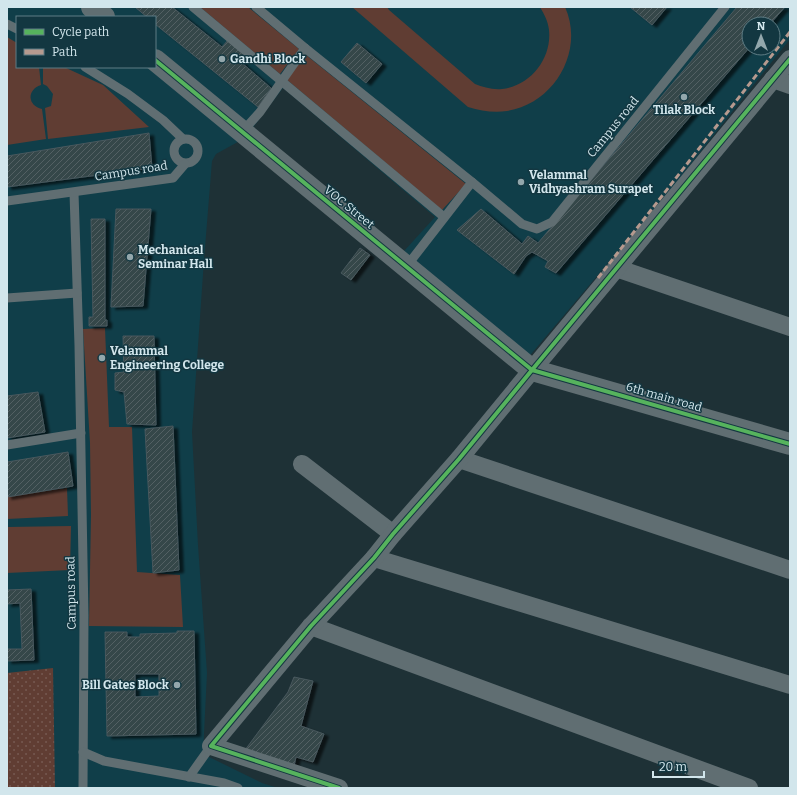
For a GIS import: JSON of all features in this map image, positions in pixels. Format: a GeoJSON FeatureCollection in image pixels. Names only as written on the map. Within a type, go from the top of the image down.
{"type":"FeatureCollection","features":[{"type":"Feature","properties":{"kind":"street"},"geometry":{"type":"LineString","coordinates":[[92,7],[103,16]]}},
{"type":"Feature","properties":{"kind":"street"},"geometry":{"type":"LineString","coordinates":[[339,788],[211,746],[311,626],[374,558],[393,534],[459,459],[790,59]]}},
{"type":"Feature","properties":{"kind":"street","name":"VOC Street"},"geometry":{"type":"LineString","coordinates":[[156,61],[532,370]]}},
{"type":"Feature","properties":{"kind":"street"},"geometry":{"type":"LineString","coordinates":[[773,79],[790,85]]}},
{"type":"Feature","properties":{"kind":"street"},"geometry":{"type":"LineString","coordinates":[[616,268],[790,328]]}},
{"type":"Feature","properties":{"kind":"street","name":"6th main road"},"geometry":{"type":"LineString","coordinates":[[532,370],[790,444]]}},
{"type":"Feature","properties":{"kind":"street"},"geometry":{"type":"LineString","coordinates":[[459,459],[790,570]]}},
{"type":"Feature","properties":{"kind":"street"},"geometry":{"type":"LineString","coordinates":[[302,464],[393,534]]}},
{"type":"Feature","properties":{"kind":"street"},"geometry":{"type":"LineString","coordinates":[[374,558],[790,685]]}},
{"type":"Feature","properties":{"kind":"street"},"geometry":{"type":"LineString","coordinates":[[311,626],[749,788]]}},
{"type":"Feature","properties":{"kind":"lane"},"geometry":{"type":"LineString","coordinates":[[193,7],[444,217]]}},
{"type":"Feature","properties":{"kind":"lane","name":"Campus road"},"geometry":{"type":"LineString","coordinates":[[256,7],[522,224],[537,229],[552,222],[725,7]]}},
{"type":"Feature","properties":{"kind":"lane"},"geometry":{"type":"LineString","coordinates":[[7,24],[16,28]]}},
{"type":"Feature","properties":{"kind":"lane"},"geometry":{"type":"LineString","coordinates":[[242,132],[260,112],[305,48]]}},
{"type":"Feature","properties":{"kind":"lane"},"geometry":{"type":"LineString","coordinates":[[87,68],[128,94],[164,120],[183,139]]}},
{"type":"Feature","properties":{"kind":"lane"},"geometry":{"type":"LineString","coordinates":[[183,139],[193,141],[198,150],[198,155],[195,160],[186,164],[176,159],[173,150],[178,141],[183,139]]}},
{"type":"Feature","properties":{"kind":"lane","name":"Campus road"},"geometry":{"type":"LineString","coordinates":[[7,201],[173,178],[186,164]]}},
{"type":"Feature","properties":{"kind":"lane"},"geometry":{"type":"LineString","coordinates":[[406,267],[472,182]]}},
{"type":"Feature","properties":{"kind":"lane","name":"Campus road"},"geometry":{"type":"LineString","coordinates":[[74,192],[81,433],[84,615],[83,788]]}},
{"type":"Feature","properties":{"kind":"lane"},"geometry":{"type":"LineString","coordinates":[[7,298],[77,293]]}},
{"type":"Feature","properties":{"kind":"lane"},"geometry":{"type":"LineString","coordinates":[[7,445],[81,433]]}},
{"type":"Feature","properties":{"kind":"lane"},"geometry":{"type":"LineString","coordinates":[[189,777],[211,746]]}},
{"type":"Feature","properties":{"kind":"lane"},"geometry":{"type":"LineString","coordinates":[[83,752],[104,761],[224,783],[238,788]]}},
{"type":"Feature","properties":{"kind":"shaded area"},"geometry":{"type":"Polygon","coordinates":[[[7,7],[790,7],[790,39],[781,50],[781,16],[741,16],[741,56],[777,56],[675,184],[520,366],[395,261],[435,217],[283,88],[245,138],[216,154],[212,161],[192,432],[207,673],[203,754],[262,783],[278,788],[7,788],[7,7]]]}},
{"type":"Feature","properties":{"kind":"shaded area"},"geometry":{"type":"Polygon","coordinates":[[[200,7],[248,7],[299,49],[280,74],[200,7]]]}},
{"type":"Feature","properties":{"kind":"shaded area"},"geometry":{"type":"Polygon","coordinates":[[[352,7],[387,7],[475,84],[488,88],[502,89],[512,87],[522,82],[538,69],[547,51],[549,40],[547,21],[540,7],[565,7],[570,24],[571,41],[568,57],[561,73],[551,87],[539,98],[524,106],[502,112],[478,110],[468,107],[352,7]]]}},
{"type":"Feature","properties":{"kind":"shaded area"},"geometry":{"type":"Polygon","coordinates":[[[7,37],[16,42],[16,68],[39,68],[41,85],[33,90],[31,98],[34,105],[42,109],[46,139],[7,145],[7,37]]]}},
{"type":"Feature","properties":{"kind":"shaded area"},"geometry":{"type":"Polygon","coordinates":[[[306,55],[466,184],[442,210],[286,79],[306,55]]]}},
{"type":"Feature","properties":{"kind":"shaded area"},"geometry":{"type":"Polygon","coordinates":[[[43,68],[66,68],[103,85],[149,127],[48,139],[45,108],[51,106],[53,94],[47,86],[43,84],[43,68]]]}},
{"type":"Feature","properties":{"kind":"shaded area"},"geometry":{"type":"Polygon","coordinates":[[[105,328],[109,427],[132,427],[137,572],[180,575],[183,627],[89,626],[91,515],[90,443],[83,329],[105,328]]]}},
{"type":"Feature","properties":{"kind":"shaded area"},"geometry":{"type":"Polygon","coordinates":[[[67,488],[68,516],[7,519],[7,496],[67,488]]]}},
{"type":"Feature","properties":{"kind":"shaded area"},"geometry":{"type":"Polygon","coordinates":[[[71,526],[70,570],[7,573],[7,527],[71,526]]]}},
{"type":"Feature","properties":{"kind":"shaded area"},"geometry":{"type":"Polygon","coordinates":[[[53,668],[55,788],[7,788],[7,673],[53,668]]]}},
{"type":"Feature","properties":{"kind":"building","name":"Gandhi Block"},"geometry":{"type":"Polygon","coordinates":[[[135,7],[172,7],[222,47],[228,40],[248,55],[242,63],[271,88],[258,107],[156,25],[156,16],[146,16],[135,7]]]}},
{"type":"Feature","properties":{"kind":"building"},"geometry":{"type":"Polygon","coordinates":[[[630,7],[667,7],[652,25],[630,7]]]}},
{"type":"Feature","properties":{"kind":"building","name":"Tilak Block"},"geometry":{"type":"Polygon","coordinates":[[[737,7],[785,7],[777,16],[741,16],[742,56],[556,273],[545,267],[548,261],[532,252],[526,256],[514,274],[457,230],[481,209],[522,244],[528,236],[538,243],[737,7]]]}},
{"type":"Feature","properties":{"kind":"building"},"geometry":{"type":"Polygon","coordinates":[[[357,43],[382,64],[366,83],[341,62],[357,43]]]}},
{"type":"Feature","properties":{"kind":"building"},"geometry":{"type":"Polygon","coordinates":[[[149,133],[152,168],[7,187],[7,156],[149,133]]]}},
{"type":"Feature","properties":{"kind":"building","name":"Mechanical Seminar Hall"},"geometry":{"type":"Polygon","coordinates":[[[116,209],[151,209],[143,306],[111,307],[116,209]]]}},
{"type":"Feature","properties":{"kind":"building"},"geometry":{"type":"Polygon","coordinates":[[[91,219],[105,219],[105,320],[107,320],[107,326],[89,326],[89,317],[93,317],[91,219]]]}},
{"type":"Feature","properties":{"kind":"building"},"geometry":{"type":"Polygon","coordinates":[[[360,248],[370,255],[351,280],[341,273],[360,248]]]}},
{"type":"Feature","properties":{"kind":"building"},"geometry":{"type":"Polygon","coordinates":[[[123,336],[154,336],[156,425],[127,424],[124,392],[115,390],[115,373],[124,372],[123,336]]]}},
{"type":"Feature","properties":{"kind":"building"},"geometry":{"type":"Polygon","coordinates":[[[38,392],[45,432],[7,438],[7,396],[38,392]]]}},
{"type":"Feature","properties":{"kind":"building"},"geometry":{"type":"Polygon","coordinates":[[[173,426],[179,570],[153,573],[145,429],[173,426]]]}},
{"type":"Feature","properties":{"kind":"building"},"geometry":{"type":"Polygon","coordinates":[[[68,452],[73,486],[7,497],[7,462],[68,452]]]}},
{"type":"Feature","properties":{"kind":"building"},"geometry":{"type":"Polygon","coordinates":[[[31,589],[34,660],[7,661],[7,649],[22,649],[20,603],[7,604],[7,590],[31,589]]]}},
{"type":"Feature","properties":{"kind":"building","name":"Bill Gates Block"},"geometry":{"type":"Polygon","coordinates":[[[177,631],[194,631],[196,734],[107,736],[105,632],[127,632],[127,637],[140,637],[140,634],[177,633],[177,631]],[[135,674],[135,697],[159,696],[159,674],[135,674]]]}},
{"type":"Feature","properties":{"kind":"building"},"geometry":{"type":"Polygon","coordinates":[[[294,677],[313,681],[301,726],[324,734],[313,762],[296,757],[294,766],[245,750],[288,692],[294,677]]]}},
{"type":"Feature","properties":{"kind":"marked path"},"geometry":{"type":"LineString","coordinates":[[598,278],[790,32]]}},
{"type":"Feature","properties":{"kind":"cycle path"},"geometry":{"type":"LineString","coordinates":[[339,788],[211,746],[311,626],[374,558],[393,534],[459,459],[790,59]]}},
{"type":"Feature","properties":{"kind":"cycle path"},"geometry":{"type":"LineString","coordinates":[[156,61],[532,370],[790,444]]}},
{"type":"Feature","properties":{"kind":"place","name":"Gandhi Block"},"geometry":{"type":"Point","coordinates":[222,59]}},
{"type":"Feature","properties":{"kind":"place","name":"Tilak Block"},"geometry":{"type":"Point","coordinates":[684,97]}},
{"type":"Feature","properties":{"kind":"place","name":"Velammal Vidhyashram Surapet"},"geometry":{"type":"Point","coordinates":[521,182]}},
{"type":"Feature","properties":{"kind":"place","name":"Mechanical Seminar Hall"},"geometry":{"type":"Point","coordinates":[130,257]}},
{"type":"Feature","properties":{"kind":"place","name":"Velammal Engineering College"},"geometry":{"type":"Point","coordinates":[102,358]}},
{"type":"Feature","properties":{"kind":"place","name":"Bill Gates Block"},"geometry":{"type":"Point","coordinates":[177,685]}}]}
